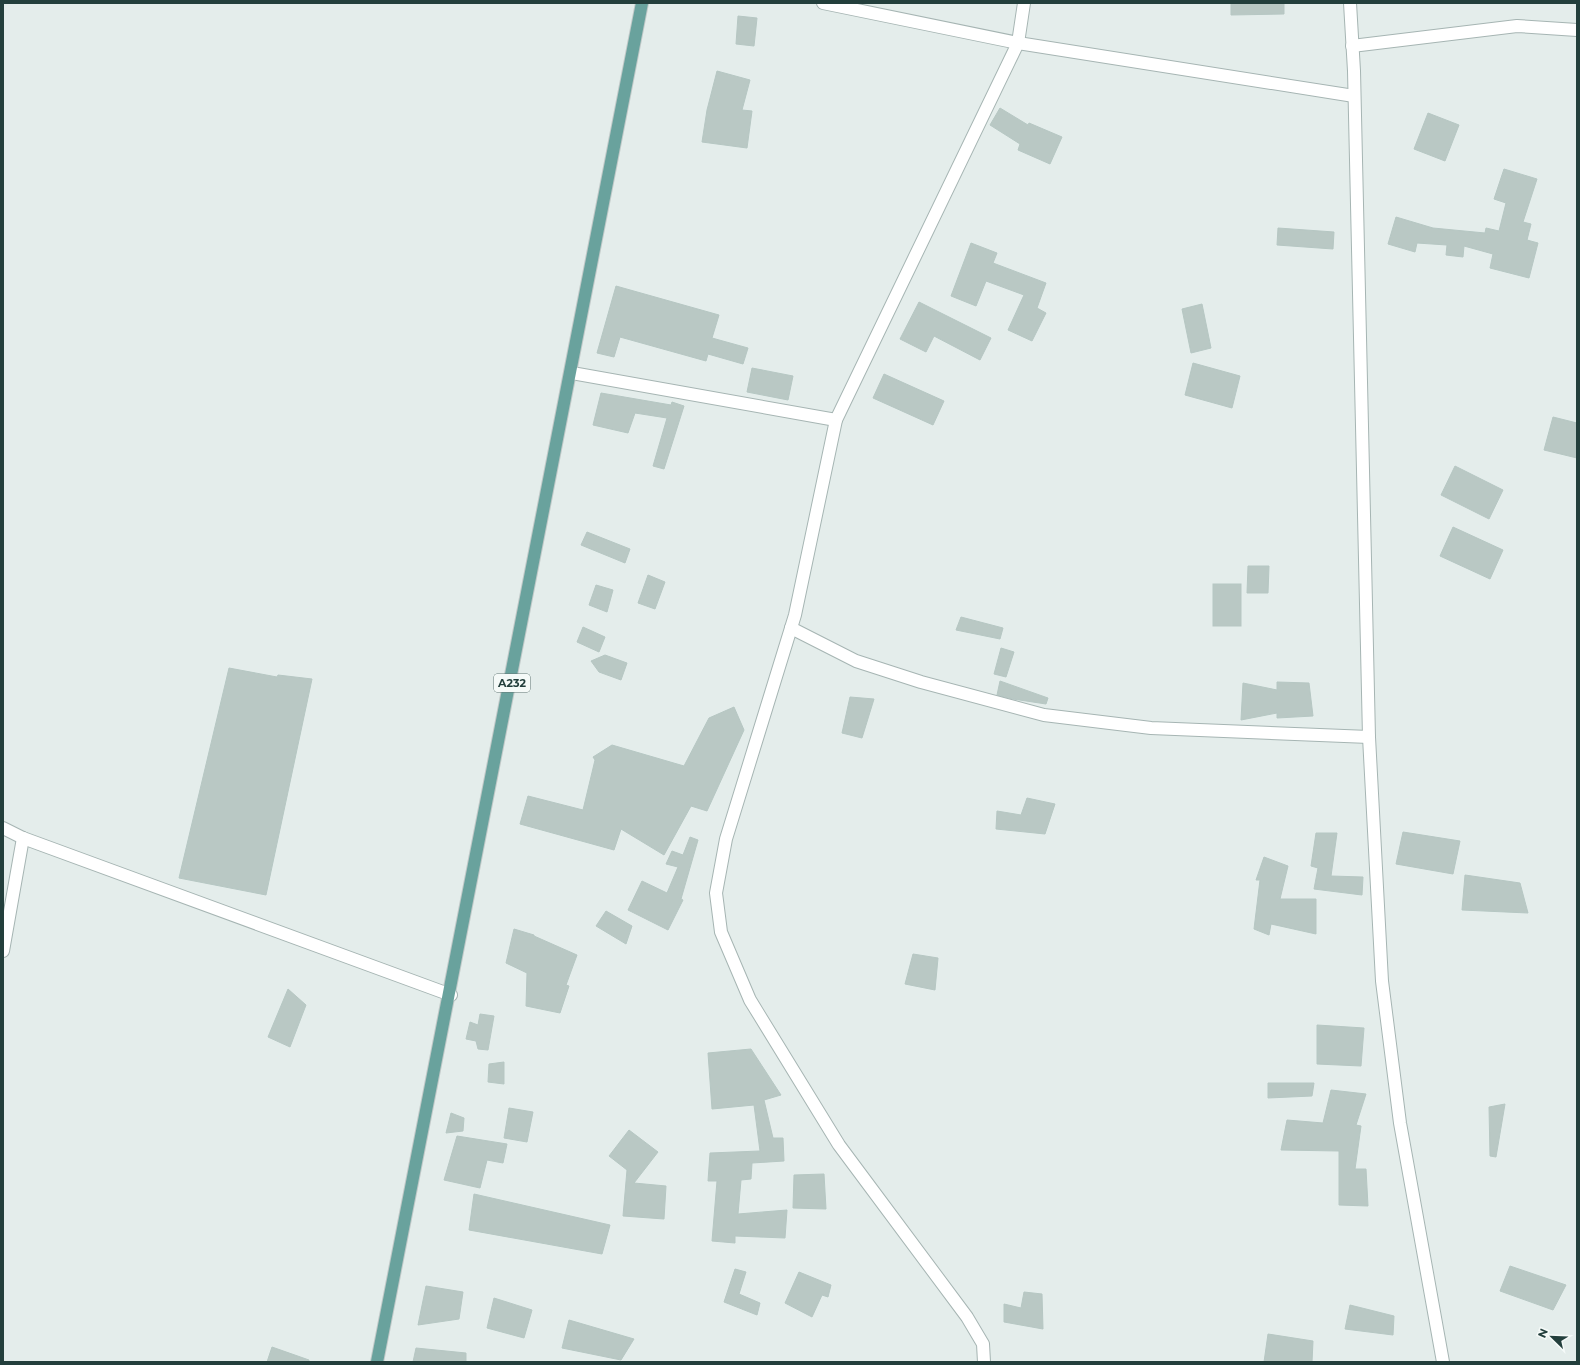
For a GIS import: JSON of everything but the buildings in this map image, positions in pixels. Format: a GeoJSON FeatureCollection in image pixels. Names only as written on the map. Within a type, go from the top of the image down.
{"type":"FeatureCollection","features":[{"type":"Feature","properties":{"kind":"main road","name":"A232"},"geometry":{"type":"LineString","coordinates":[[377,1362],[451,995],[572,373],[642,3]]}},
{"type":"Feature","properties":{"kind":"street"},"geometry":{"type":"LineString","coordinates":[[823,3],[1018,43],[1354,96]]}},
{"type":"Feature","properties":{"kind":"street"},"geometry":{"type":"LineString","coordinates":[[984,1362],[983,1344],[967,1317],[839,1145],[750,1000],[721,932],[716,893],[726,839],[795,615],[836,420],[1018,43],[1024,3]]}},
{"type":"Feature","properties":{"kind":"street"},"geometry":{"type":"LineString","coordinates":[[1350,3],[1354,96],[1369,737],[1382,981],[1400,1123],[1443,1362]]}},
{"type":"Feature","properties":{"kind":"street"},"geometry":{"type":"LineString","coordinates":[[1352,46],[1517,26],[1577,30]]}},
{"type":"Feature","properties":{"kind":"street"},"geometry":{"type":"LineString","coordinates":[[572,373],[836,420]]}},
{"type":"Feature","properties":{"kind":"street"},"geometry":{"type":"LineString","coordinates":[[791,628],[856,661],[921,682],[1044,715],[1151,728],[1369,737]]}},
{"type":"Feature","properties":{"kind":"street"},"geometry":{"type":"LineString","coordinates":[[3,828],[23,838],[451,995]]}},
{"type":"Feature","properties":{"kind":"street"},"geometry":{"type":"LineString","coordinates":[[3,951],[23,838]]}}]}
